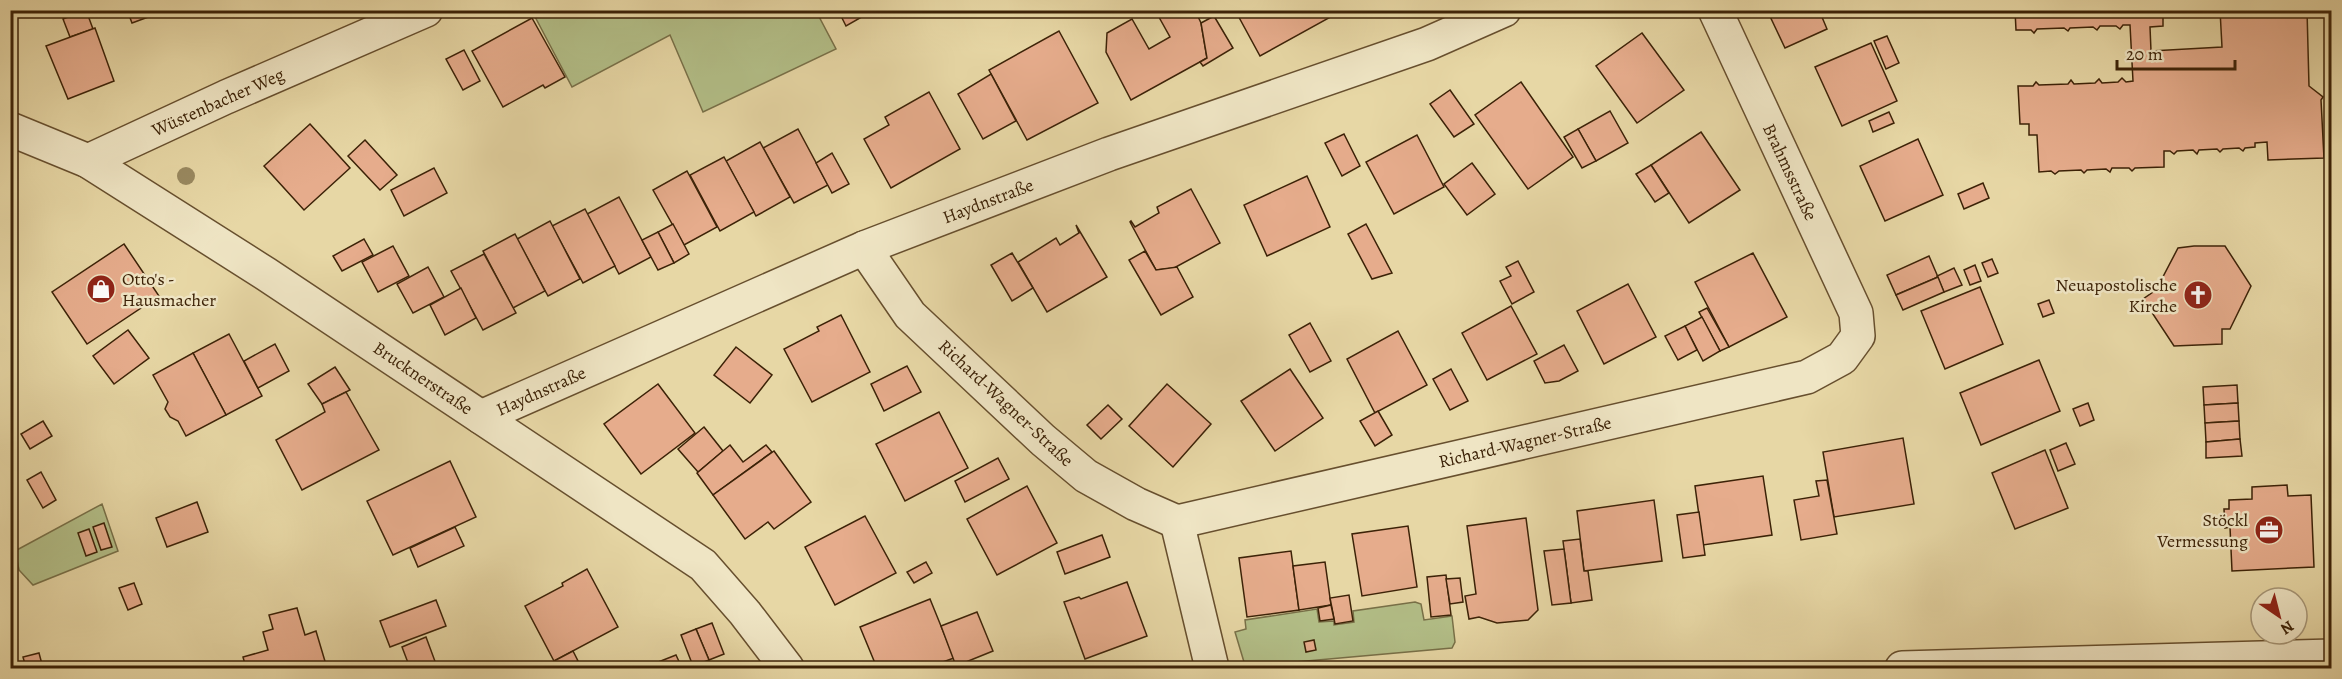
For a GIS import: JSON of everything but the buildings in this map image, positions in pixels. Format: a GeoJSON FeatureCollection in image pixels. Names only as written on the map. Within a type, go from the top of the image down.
{"type":"FeatureCollection","features":[{"type":"Feature","properties":{"kind":"street","name":"Wüstenbacher Weg"},"geometry":{"type":"LineString","coordinates":[[88,161],[226,97],[426,10]]}},
{"type":"Feature","properties":{"kind":"street","name":"Haydnstraße"},"geometry":{"type":"LineString","coordinates":[[481,417],[864,248],[1109,154],[1427,45],[1504,10]]}},
{"type":"Feature","properties":{"kind":"street","name":"Brahmsstraße"},"geometry":{"type":"LineString","coordinates":[[1715,10],[1856,313],[1858,336]]}},
{"type":"Feature","properties":{"kind":"street"},"geometry":{"type":"LineString","coordinates":[[10,129],[88,161]]}},
{"type":"Feature","properties":{"kind":"street","name":"Brucknerstraße"},"geometry":{"type":"LineString","coordinates":[[88,161],[266,274],[703,565],[745,613],[787,669]]}},
{"type":"Feature","properties":{"kind":"street","name":"Richard-Wagner-Straße"},"geometry":{"type":"LineString","coordinates":[[864,248],[910,315],[1043,440],[1086,476],[1136,504],[1177,522],[1807,377],[1842,358],[1858,336]]}},
{"type":"Feature","properties":{"kind":"street"},"geometry":{"type":"LineString","coordinates":[[1177,522],[1212,669]]}},
{"type":"Feature","properties":{"kind":"street"},"geometry":{"type":"LineString","coordinates":[[1902,669],[2331,656]]}},
{"type":"Feature","properties":{"kind":"green space"},"geometry":{"type":"Polygon","coordinates":[[[532,11],[816,11],[836,49],[703,112],[670,35],[572,87],[532,11]]]}},
{"type":"Feature","properties":{"kind":"green space"},"geometry":{"type":"Polygon","coordinates":[[[102,504],[118,551],[33,585],[19,570],[15,551],[102,504]]]}},
{"type":"Feature","properties":{"kind":"green space"},"geometry":{"type":"Polygon","coordinates":[[[1415,602],[1421,604],[1424,620],[1452,616],[1455,642],[1452,648],[1261,665],[1244,662],[1235,632],[1246,629],[1245,620],[1317,609],[1319,622],[1334,621],[1334,625],[1354,622],[1353,611],[1415,602]]]}},
{"type":"Feature","properties":{"kind":"place","name":"Otto's - Hausmacher"},"geometry":{"type":"Point","coordinates":[101,289]}},
{"type":"Feature","properties":{"kind":"place","name":"Neuapostolische Kirche"},"geometry":{"type":"Point","coordinates":[2198,295]}},
{"type":"Feature","properties":{"kind":"place","name":"Stöckl Vermessung"},"geometry":{"type":"Point","coordinates":[2269,530]}}]}
